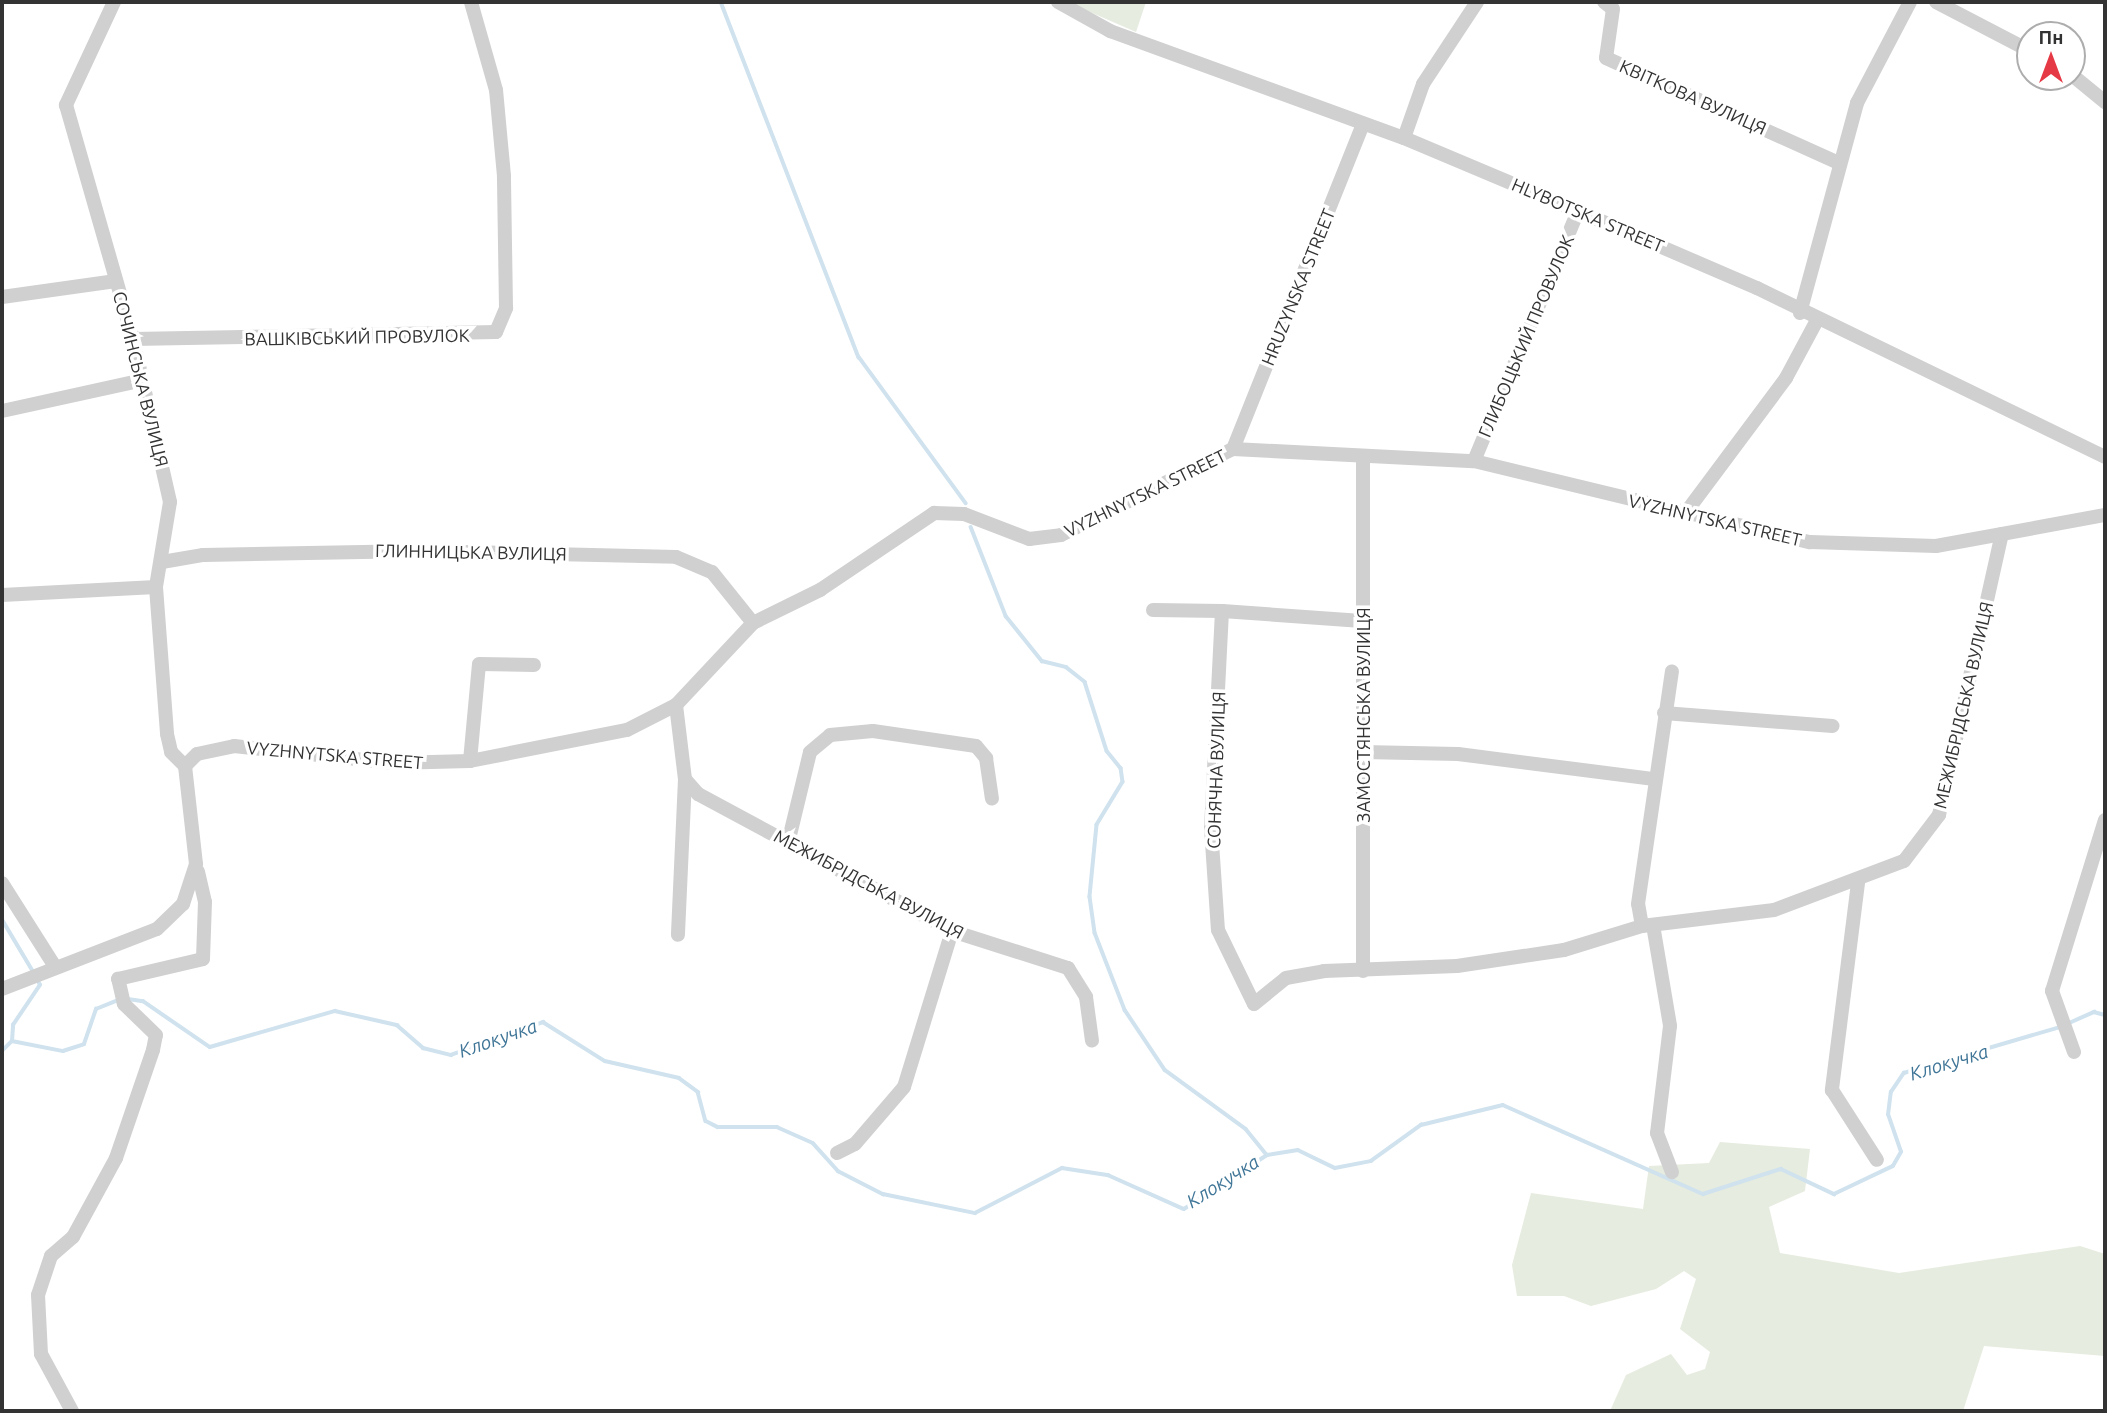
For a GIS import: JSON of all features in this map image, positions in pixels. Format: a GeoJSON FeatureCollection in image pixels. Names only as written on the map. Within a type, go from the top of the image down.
{"type":"FeatureCollection","features":[{"type":"Feature","properties":{"kind":"street","name":"СОЧИНСЬКА ВУЛИЦЯ"},"geometry":{"type":"LineString","coordinates":[[114,2],[66,105],[133,339],[170,502],[156,587],[167,734],[171,752],[185,766]]}},
{"type":"Feature","properties":{"kind":"street","name":"ВАШКІВСЬКИЙ ПРОВУЛОК"},"geometry":{"type":"LineString","coordinates":[[133,339],[496,332],[506,308],[504,176],[496,90],[471,2]]}},
{"type":"Feature","properties":{"kind":"street","name":"HLYBOTSKA STREET"},"geometry":{"type":"LineString","coordinates":[[1058,2],[1110,31],[1404,138],[1578,211],[2105,457]]}},
{"type":"Feature","properties":{"kind":"street"},"geometry":{"type":"LineString","coordinates":[[1404,138],[1423,84],[1476,2]]}},
{"type":"Feature","properties":{"kind":"street","name":"КВІТКОВА ВУЛИЦЯ"},"geometry":{"type":"LineString","coordinates":[[1604,2],[1613,9],[1606,58],[1836,162]]}},
{"type":"Feature","properties":{"kind":"street"},"geometry":{"type":"LineString","coordinates":[[1800,313],[1836,162],[1857,103],[1910,2]]}},
{"type":"Feature","properties":{"kind":"street"},"geometry":{"type":"LineString","coordinates":[[1936,2],[2016,44]]}},
{"type":"Feature","properties":{"kind":"street"},"geometry":{"type":"LineString","coordinates":[[2086,86],[2105,102]]}},
{"type":"Feature","properties":{"kind":"street","name":"HRUZYNSKA STREET"},"geometry":{"type":"LineString","coordinates":[[1233,449],[1363,124]]}},
{"type":"Feature","properties":{"kind":"street","name":"ГЛИБОЦЬКИЙ ПРОВУЛОК"},"geometry":{"type":"LineString","coordinates":[[1474,461],[1578,211]]}},
{"type":"Feature","properties":{"kind":"street"},"geometry":{"type":"LineString","coordinates":[[2,297],[116,281]]}},
{"type":"Feature","properties":{"kind":"street"},"geometry":{"type":"LineString","coordinates":[[1684,515],[1786,378],[1816,322]]}},
{"type":"Feature","properties":{"kind":"street"},"geometry":{"type":"LineString","coordinates":[[2,411],[143,380]]}},
{"type":"Feature","properties":{"kind":"street","name":"VYZHNYTSKA STREET"},"geometry":{"type":"LineString","coordinates":[[185,766],[197,754],[234,747],[392,763],[470,761],[627,730],[676,705],[753,623],[820,590],[934,513],[964,514],[1029,540],[1060,535],[1233,449],[1363,458],[1474,461],[1684,515],[1810,542],[1872,547],[1936,546],[2105,514]]}},
{"type":"Feature","properties":{"kind":"street","name":"ЗАМОСТЯНСЬКА ВУЛИЦЯ"},"geometry":{"type":"LineString","coordinates":[[1363,458],[1363,971]]}},
{"type":"Feature","properties":{"kind":"street","name":"МЕЖИБРІДСЬКА ВУЛИЦЯ"},"geometry":{"type":"LineString","coordinates":[[1254,1004],[1286,978],[1457,966],[1564,950],[1648,925],[1774,910],[1858,883],[1904,861],[1939,815],[2002,534]]}},
{"type":"Feature","properties":{"kind":"street","name":"ГЛИННИЦЬКА ВУЛИЦЯ"},"geometry":{"type":"LineString","coordinates":[[162,562],[362,551],[676,557],[712,572],[753,623]]}},
{"type":"Feature","properties":{"kind":"street"},"geometry":{"type":"LineString","coordinates":[[2,595],[156,587]]}},
{"type":"Feature","properties":{"kind":"street"},"geometry":{"type":"LineString","coordinates":[[1153,610],[1222,611],[1362,621]]}},
{"type":"Feature","properties":{"kind":"street","name":"СОНЯЧНА ВУЛИЦЯ"},"geometry":{"type":"LineString","coordinates":[[1222,611],[1211,828],[1218,930],[1254,1004]]}},
{"type":"Feature","properties":{"kind":"street"},"geometry":{"type":"LineString","coordinates":[[470,761],[479,664],[534,665]]}},
{"type":"Feature","properties":{"kind":"street"},"geometry":{"type":"LineString","coordinates":[[1672,671],[1654,779],[1638,904],[1648,925],[1670,1026],[1657,1133],[1672,1172]]}},
{"type":"Feature","properties":{"kind":"street"},"geometry":{"type":"LineString","coordinates":[[676,705],[685,779],[678,935]]}},
{"type":"Feature","properties":{"kind":"street"},"geometry":{"type":"LineString","coordinates":[[1664,713],[1833,726]]}},
{"type":"Feature","properties":{"kind":"street"},"geometry":{"type":"LineString","coordinates":[[789,839],[810,752],[830,735],[873,731],[976,746],[985,758],[992,799]]}},
{"type":"Feature","properties":{"kind":"street"},"geometry":{"type":"LineString","coordinates":[[1363,752],[1458,754],[1654,779]]}},
{"type":"Feature","properties":{"kind":"street"},"geometry":{"type":"LineString","coordinates":[[72,1411],[41,1354],[38,1295],[51,1256],[73,1237],[116,1158],[153,1050],[156,1035],[124,1004],[117,990],[128,973],[203,959],[205,902],[196,864],[185,766]]}},
{"type":"Feature","properties":{"kind":"street","name":"МЕЖИБРІДСЬКА ВУЛИЦЯ"},"geometry":{"type":"LineString","coordinates":[[685,779],[698,794],[789,839],[952,931],[1068,968],[1086,997],[1093,1041]]}},
{"type":"Feature","properties":{"kind":"street"},"geometry":{"type":"LineString","coordinates":[[2074,1052],[2052,991],[2103,841],[2105,820]]}},
{"type":"Feature","properties":{"kind":"street"},"geometry":{"type":"LineString","coordinates":[[2,989],[49,967],[157,929],[183,904],[196,864]]}},
{"type":"Feature","properties":{"kind":"street"},"geometry":{"type":"LineString","coordinates":[[2,883],[49,967]]}},
{"type":"Feature","properties":{"kind":"street"},"geometry":{"type":"LineString","coordinates":[[1858,883],[1832,1090],[1878,1160]]}},
{"type":"Feature","properties":{"kind":"street"},"geometry":{"type":"LineString","coordinates":[[837,1153],[855,1144],[904,1087],[952,931]]}},
{"type":"Feature","properties":{"kind":"shaded area"},"geometry":{"type":"Polygon","coordinates":[[[1067,2],[1146,2],[1136,32],[1067,2]]]}},
{"type":"Feature","properties":{"kind":"shaded area"},"geometry":{"type":"Polygon","coordinates":[[[1720,1142],[1810,1149],[1805,1191],[1769,1207],[1780,1253],[1899,1273],[2080,1246],[2105,1254],[2105,1356],[1984,1346],[1963,1411],[1610,1411],[1626,1375],[1671,1354],[1687,1375],[1705,1369],[1710,1352],[1680,1329],[1696,1279],[1684,1271],[1656,1289],[1591,1306],[1564,1296],[1517,1296],[1512,1265],[1531,1193],[1643,1209],[1649,1166],[1709,1163],[1720,1142]]]}},
{"type":"Feature","properties":{"kind":"waterway"},"geometry":{"type":"LineString","coordinates":[[721,2],[859,357],[966,503]]}},
{"type":"Feature","properties":{"kind":"waterway"},"geometry":{"type":"LineString","coordinates":[[971,527],[1006,616],[1042,661],[1066,667],[1085,682],[1107,751],[1121,768],[1123,782],[1097,825],[1090,897],[1095,933],[1125,1010],[1165,1070],[1246,1129],[1267,1155]]}},
{"type":"Feature","properties":{"kind":"waterway"},"geometry":{"type":"LineString","coordinates":[[2,919],[33,971]]}},
{"type":"Feature","properties":{"kind":"waterway"},"geometry":{"type":"LineString","coordinates":[[12,1041],[13,1025],[40,985],[36,978]]}},
{"type":"Feature","properties":{"kind":"waterway","name":"Клокучка"},"geometry":{"type":"LineString","coordinates":[[128,999],[143,1001],[210,1047],[335,1011],[397,1025],[423,1048],[451,1055],[543,1022],[605,1061],[679,1078],[698,1092],[706,1121],[718,1127],[777,1127],[813,1143],[838,1171],[883,1194],[975,1213],[1062,1168],[1108,1175],[1184,1209],[1267,1155],[1298,1150],[1335,1168],[1371,1161],[1421,1125],[1503,1105],[1703,1194],[1781,1169],[1834,1194],[1893,1166],[1901,1152],[1888,1115],[1891,1092],[1904,1073],[2060,1027]]}},
{"type":"Feature","properties":{"kind":"waterway","name":"Клокучка"},"geometry":{"type":"LineString","coordinates":[[2,1051],[12,1041],[63,1051],[84,1044],[96,1009],[118,1000]]}},
{"type":"Feature","properties":{"kind":"waterway","name":"Клокучка"},"geometry":{"type":"LineString","coordinates":[[2067,1024],[2094,1012],[2105,1015]]}}]}
